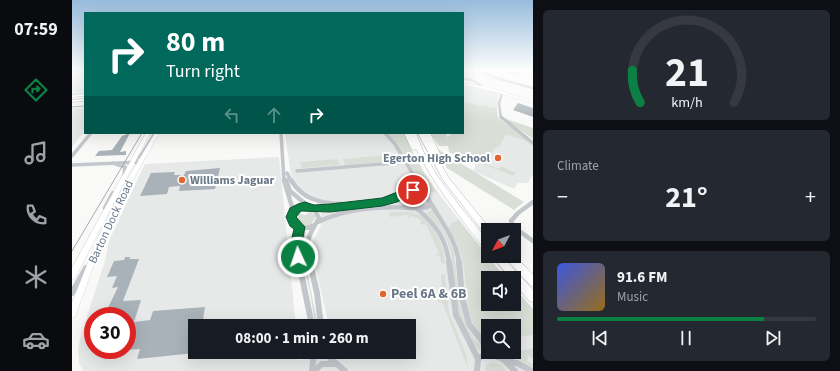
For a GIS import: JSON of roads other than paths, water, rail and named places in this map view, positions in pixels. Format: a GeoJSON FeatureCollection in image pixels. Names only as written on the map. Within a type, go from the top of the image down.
{"type":"FeatureCollection","features":[{"type":"Feature","properties":{"kind":"highway"},"geometry":{"type":"LineString","coordinates":[[72,100],[84,99]]}},
{"type":"Feature","properties":{"kind":"highway"},"geometry":{"type":"LineString","coordinates":[[408,134],[419,156],[481,238]]}},
{"type":"Feature","properties":{"kind":"highway"},"geometry":{"type":"LineString","coordinates":[[413,134],[425,160],[445,192]]}},
{"type":"Feature","properties":{"kind":"highway"},"geometry":{"type":"LineString","coordinates":[[422,134],[445,178],[481,224]]}},
{"type":"Feature","properties":{"kind":"highway"},"geometry":{"type":"LineString","coordinates":[[427,134],[441,163],[475,217]]}},
{"type":"Feature","properties":{"kind":"highway"},"geometry":{"type":"LineString","coordinates":[[502,263],[533,296]]}},
{"type":"Feature","properties":{"kind":"highway"},"geometry":{"type":"LineString","coordinates":[[515,263],[533,282]]}},
{"type":"Feature","properties":{"kind":"main road"},"geometry":{"type":"LineString","coordinates":[[480,87],[532,101]]}},
{"type":"Feature","properties":{"kind":"main road","name":"Barton Dock Road"},"geometry":{"type":"LineString","coordinates":[[72,275],[132,160],[147,134]]}},
{"type":"Feature","properties":{"kind":"main road","name":"Barton Dock Road"},"geometry":{"type":"LineString","coordinates":[[72,314],[94,254],[116,207],[155,134]]}},
{"type":"Feature","properties":{"kind":"street"},"geometry":{"type":"LineString","coordinates":[[502,93],[499,104],[501,118],[533,143]]}},
{"type":"Feature","properties":{"kind":"street"},"geometry":{"type":"LineString","coordinates":[[72,156],[90,134]]}},
{"type":"Feature","properties":{"kind":"street"},"geometry":{"type":"LineString","coordinates":[[72,165],[114,163],[132,160],[142,154],[155,134]]}},
{"type":"Feature","properties":{"kind":"street"},"geometry":{"type":"LineString","coordinates":[[281,134],[284,184],[291,202],[293,223],[299,227],[306,228],[337,214],[393,208],[425,209],[430,205],[430,202]]}},
{"type":"Feature","properties":{"kind":"street"},"geometry":{"type":"LineString","coordinates":[[386,134],[430,202],[455,247],[458,256],[464,307],[469,324],[481,340]]}},
{"type":"Feature","properties":{"kind":"street"},"geometry":{"type":"LineString","coordinates":[[132,160],[141,162]]}},
{"type":"Feature","properties":{"kind":"street"},"geometry":{"type":"LineString","coordinates":[[297,171],[405,162]]}},
{"type":"Feature","properties":{"kind":"street"},"geometry":{"type":"LineString","coordinates":[[102,218],[104,210],[126,170],[123,165],[114,163]]}},
{"type":"Feature","properties":{"kind":"street"},"geometry":{"type":"LineString","coordinates":[[284,168],[296,189],[313,200],[328,204],[353,205]]}},
{"type":"Feature","properties":{"kind":"street"},"geometry":{"type":"LineString","coordinates":[[287,173],[287,183],[290,191],[308,206],[314,208],[388,201],[405,193],[417,190],[424,194]]}},
{"type":"Feature","properties":{"kind":"street"},"geometry":{"type":"LineString","coordinates":[[413,178],[405,193],[406,204],[433,222],[445,243],[449,258],[452,298],[456,315],[478,360]]}},
{"type":"Feature","properties":{"kind":"street"},"geometry":{"type":"LineString","coordinates":[[533,202],[518,213],[511,221],[515,228],[533,241]]}},
{"type":"Feature","properties":{"kind":"street"},"geometry":{"type":"LineString","coordinates":[[292,214],[298,207],[308,206]]}},
{"type":"Feature","properties":{"kind":"street"},"geometry":{"type":"LineString","coordinates":[[314,208],[318,214],[316,223],[308,237],[307,249],[317,293],[320,319]]}},
{"type":"Feature","properties":{"kind":"street"},"geometry":{"type":"LineString","coordinates":[[299,227],[297,252],[307,294],[311,319]]}},
{"type":"Feature","properties":{"kind":"street"},"geometry":{"type":"LineString","coordinates":[[72,293],[94,254]]}},
{"type":"Feature","properties":{"kind":"street"},"geometry":{"type":"LineString","coordinates":[[477,371],[478,360],[481,355]]}},
{"type":"Feature","properties":{"kind":"street"},"geometry":{"type":"LineString","coordinates":[[313,371],[314,359]]}},
{"type":"Feature","properties":{"kind":"street"},"geometry":{"type":"LineString","coordinates":[[333,359],[336,364],[345,371]]}},
{"type":"Feature","properties":{"kind":"street"},"geometry":{"type":"LineString","coordinates":[[502,359],[515,371]]}},
{"type":"Feature","properties":{"kind":"street"},"geometry":{"type":"LineString","coordinates":[[506,361],[517,363],[532,371]]}},
{"type":"Feature","properties":{"kind":"street"},"geometry":{"type":"LineString","coordinates":[[313,371],[322,364],[336,364]]}},
{"type":"Feature","properties":{"kind":"tram line"},"geometry":{"type":"LineString","coordinates":[[72,107],[84,106]]}},
{"type":"Feature","properties":{"kind":"tram line"},"geometry":{"type":"LineString","coordinates":[[72,251],[141,134]]}},
{"type":"Feature","properties":{"kind":"place","name":"Egerton High School"},"geometry":{"type":"Point","coordinates":[498,158]}},
{"type":"Feature","properties":{"kind":"place","name":"Williams Jaguar"},"geometry":{"type":"Point","coordinates":[182,180]}},
{"type":"Feature","properties":{"kind":"place","name":"Peel 6A & 6B"},"geometry":{"type":"Point","coordinates":[383,294]}}]}
